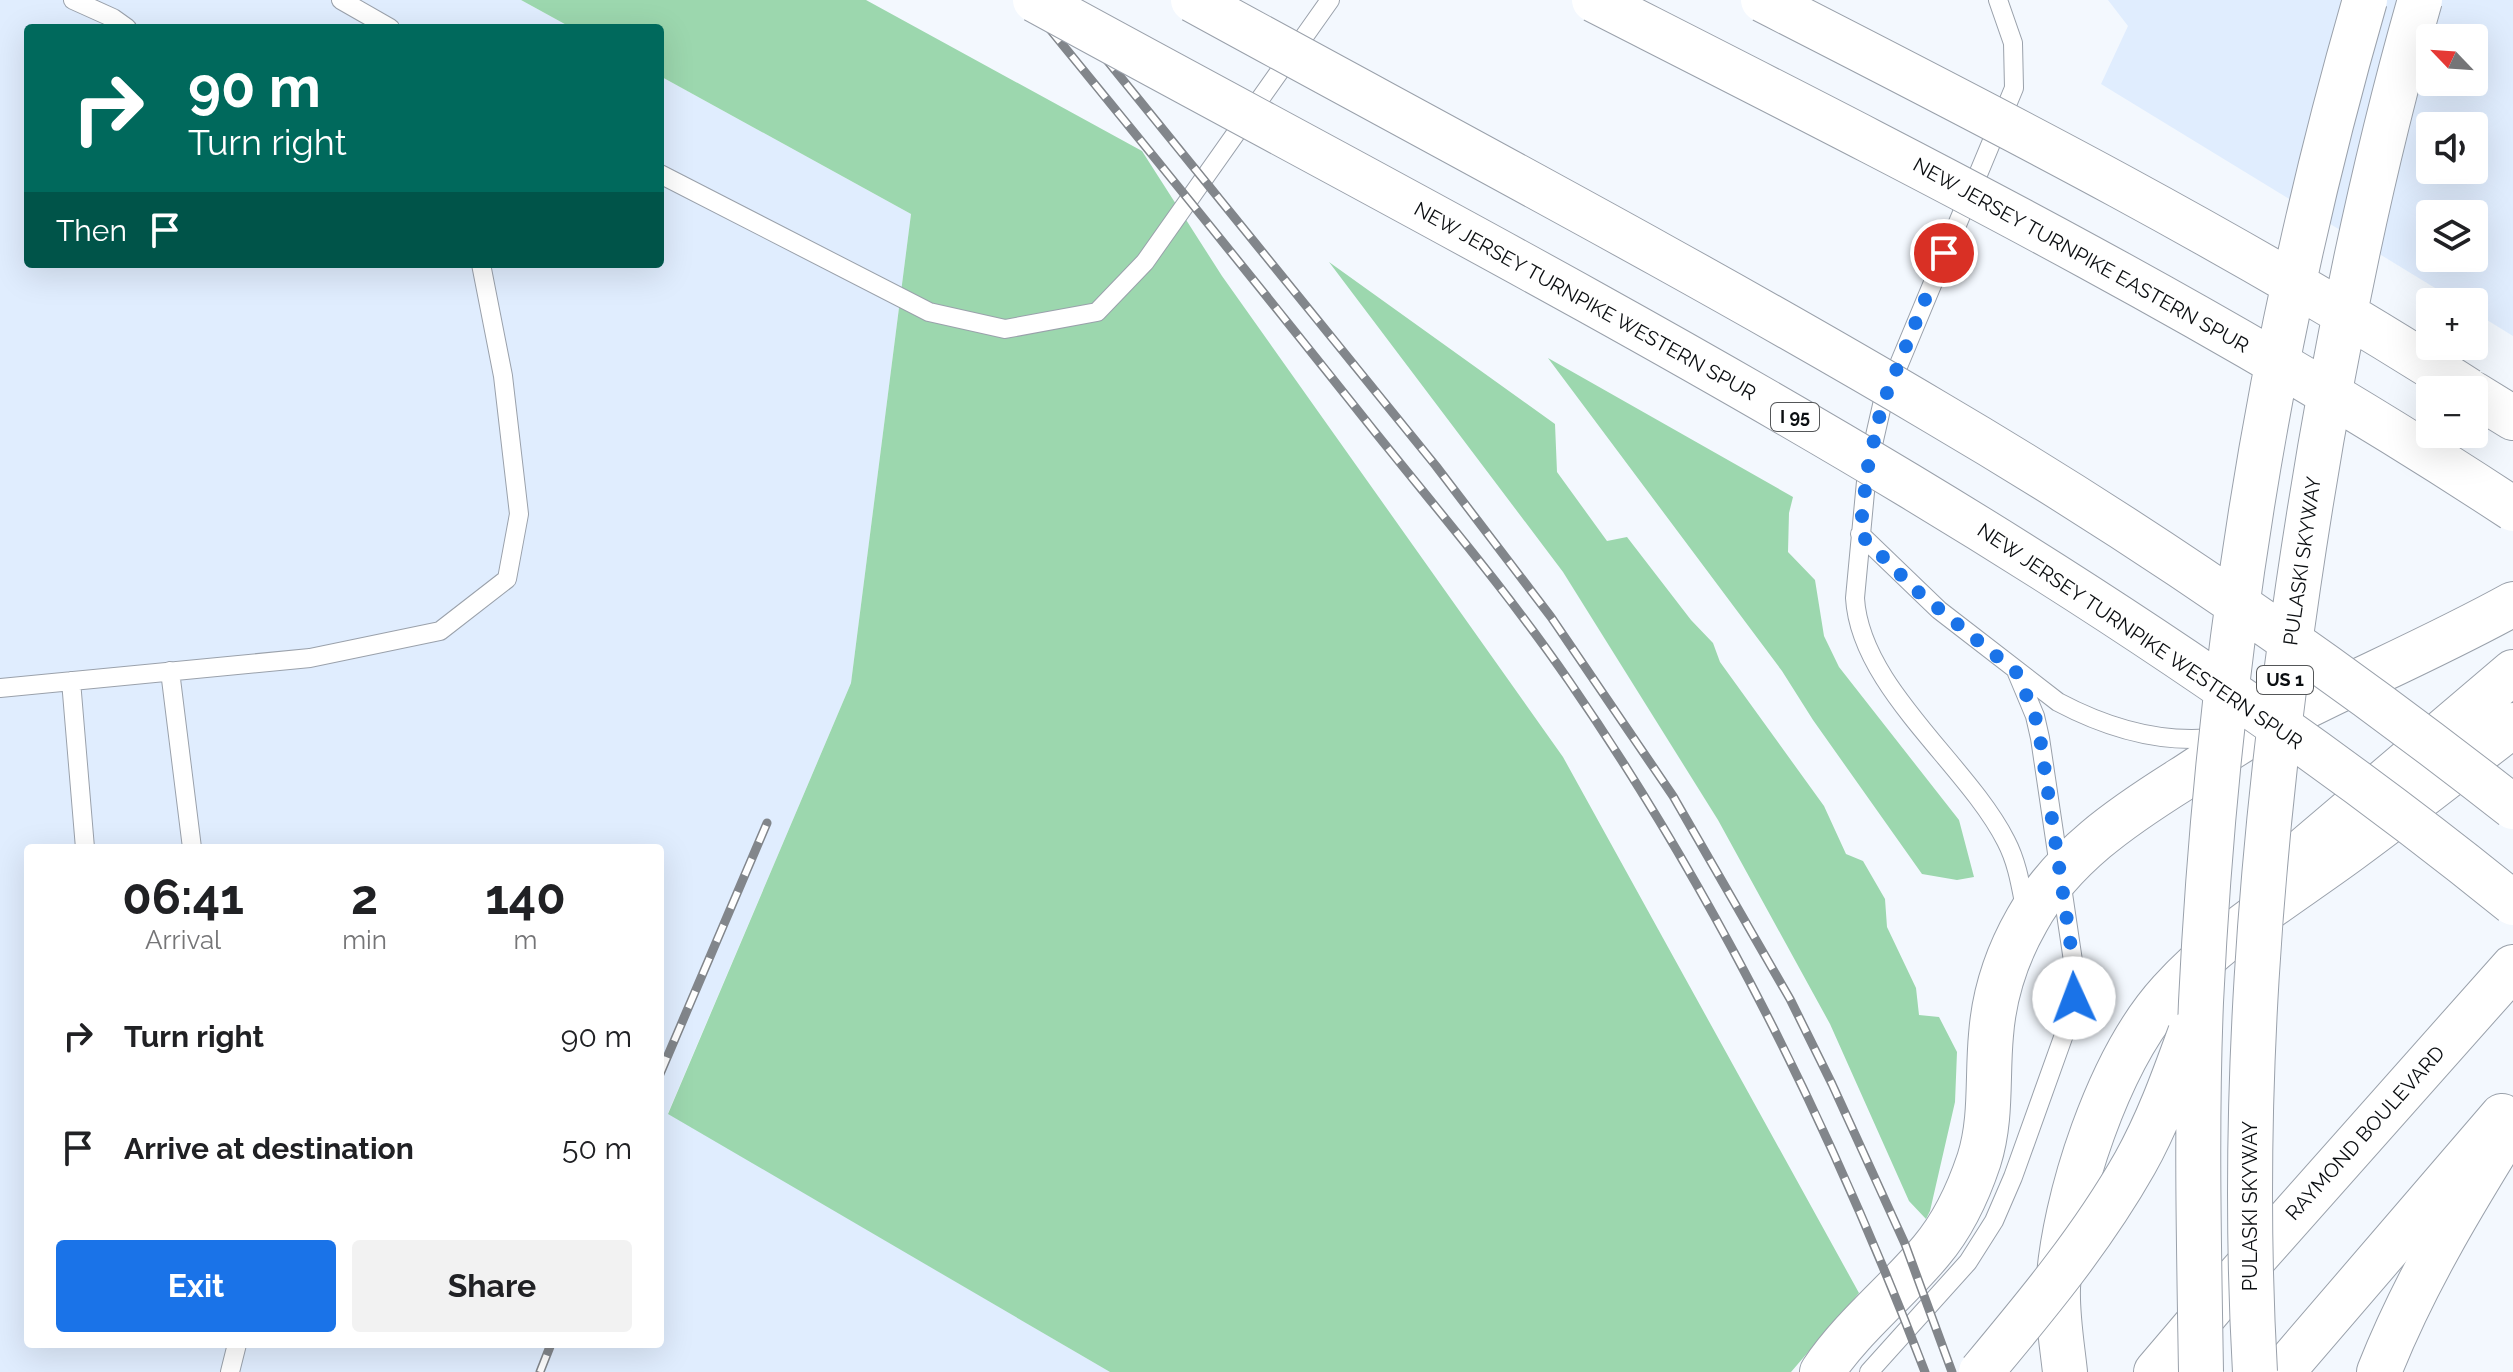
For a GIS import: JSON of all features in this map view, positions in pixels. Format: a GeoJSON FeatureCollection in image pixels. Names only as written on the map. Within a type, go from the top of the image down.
{"type":"FeatureCollection","features":[{"type":"Feature","properties":{"kind":"main road","name":"NEW JERSEY TURNPIKE WESTERN SPUR"},"geometry":{"type":"LineString","coordinates":[[1035,0],[1710,368],[1896,476],[2192,666],[2421,829],[2513,903]]}},
{"type":"Feature","properties":{"kind":"main road"},"geometry":{"type":"LineString","coordinates":[[1193,0],[1615,231],[1949,420],[2254,616],[2404,723],[2513,807]]}},
{"type":"Feature","properties":{"kind":"main road","name":"NEW JERSEY TURNPIKE EASTERN SPUR"},"geometry":{"type":"LineString","coordinates":[[1594,0],[2064,242],[2256,350],[2450,467],[2513,509]]}},
{"type":"Feature","properties":{"kind":"main road"},"geometry":{"type":"LineString","coordinates":[[1763,0],[2015,130],[2201,231],[2308,291],[2445,376]]}},
{"type":"Feature","properties":{"kind":"main road","name":"US 1"},"geometry":{"type":"LineString","coordinates":[[2201,1372],[2194,989],[2217,779],[2257,480],[2283,336],[2311,204],[2365,0]]}},
{"type":"Feature","properties":{"kind":"main road","name":"PULASKI SKYWAY"},"geometry":{"type":"LineString","coordinates":[[2255,1372],[2251,1301],[2250,1095],[2263,872],[2286,667],[2317,453],[2360,241],[2420,0]]}},
{"type":"Feature","properties":{"kind":"main road"},"geometry":{"type":"LineString","coordinates":[[2488,403],[2513,418]]}},
{"type":"Feature","properties":{"kind":"main road"},"geometry":{"type":"LineString","coordinates":[[1822,1372],[1851,1334],[1930,1253],[1965,1196],[1985,1137],[1994,1007],[2000,983],[2027,919],[2061,874],[2125,815],[2256,732],[2513,604]]}},
{"type":"Feature","properties":{"kind":"main road"},"geometry":{"type":"LineString","coordinates":[[1981,1372],[2048,1291],[2118,1192],[2136,1160],[2161,1107],[2194,989],[2212,941],[2285,867],[2513,672]]}},
{"type":"Feature","properties":{"kind":"main road"},"geometry":{"type":"LineString","coordinates":[[2065,1372],[2058,1291],[2065,1230],[2080,1172],[2105,1103],[2134,1044],[2167,995],[2194,989],[2250,922],[2351,850],[2513,725]]}},
{"type":"Feature","properties":{"kind":"main road","name":"RAYMOND BOULEVARD"},"geometry":{"type":"LineString","coordinates":[[2156,1372],[2513,967]]}},
{"type":"Feature","properties":{"kind":"main road"},"geometry":{"type":"LineString","coordinates":[[2282,1372],[2513,1104]]}},
{"type":"Feature","properties":{"kind":"main road"},"geometry":{"type":"LineString","coordinates":[[2379,1372],[2431,1258],[2513,1122]]}},
{"type":"Feature","properties":{"kind":"lane"},"geometry":{"type":"LineString","coordinates":[[73,0],[121,24]]}},
{"type":"Feature","properties":{"kind":"lane"},"geometry":{"type":"LineString","coordinates":[[341,0],[383,24]]}},
{"type":"Feature","properties":{"kind":"lane"},"geometry":{"type":"LineString","coordinates":[[664,176],[929,312],[1005,329],[1097,312],[1145,262],[1330,0]]}},
{"type":"Feature","properties":{"kind":"lane"},"geometry":{"type":"LineString","coordinates":[[1998,0],[2013,43],[2014,88],[1882,405],[1867,471],[1855,598],[1862,635],[1894,691],[2005,838],[2018,871],[2027,919]]}},
{"type":"Feature","properties":{"kind":"lane"},"geometry":{"type":"LineString","coordinates":[[0,688],[310,658],[440,631],[507,579],[519,514],[503,376],[482,268]]}},
{"type":"Feature","properties":{"kind":"lane"},"geometry":{"type":"LineString","coordinates":[[1860,534],[1917,591],[2017,673],[2058,702],[2126,731],[2189,740],[2256,732]]}},
{"type":"Feature","properties":{"kind":"lane"},"geometry":{"type":"LineString","coordinates":[[170,671],[192,844]]}},
{"type":"Feature","properties":{"kind":"lane"},"geometry":{"type":"LineString","coordinates":[[1869,1372],[1968,1262],[1994,1221],[2064,1038],[2074,998],[2073,961],[2040,738],[2035,716],[2017,673]]}},
{"type":"Feature","properties":{"kind":"lane"},"geometry":{"type":"LineString","coordinates":[[71,681],[85,844]]}},
{"type":"Feature","properties":{"kind":"lane"},"geometry":{"type":"LineString","coordinates":[[230,1372],[236,1348]]}},
{"type":"Feature","properties":{"kind":"shaded area"},"geometry":{"type":"Polygon","coordinates":[[[0,0],[521,0],[565,24],[24,24],[24,268],[664,268],[664,78],[911,214],[851,683],[668,1113],[1110,1372],[0,1372],[0,0]]]}},
{"type":"Feature","properties":{"kind":"shaded area"},"geometry":{"type":"Polygon","coordinates":[[[2108,0],[2513,0],[2513,336],[2488,321],[2488,288],[2435,288],[2101,84],[2128,26],[2108,0]]]}},
{"type":"Feature","properties":{"kind":"green space"},"geometry":{"type":"Polygon","coordinates":[[[521,0],[866,0],[1142,151],[1222,276],[1563,757],[1859,1293],[1791,1372],[1110,1372],[668,1114],[851,683],[911,214],[664,78],[664,24],[565,24],[521,0]]]}},
{"type":"Feature","properties":{"kind":"green space"},"geometry":{"type":"Polygon","coordinates":[[[1329,262],[1555,424],[1557,472],[1607,541],[1627,537],[1691,620],[1713,643],[1720,662],[1824,806],[1846,854],[1863,861],[1885,899],[1887,927],[1916,988],[1919,1015],[1939,1017],[1957,1052],[1955,1102],[1926,1219],[1909,1201],[1830,1024],[1718,820],[1563,572],[1329,262]]]}},
{"type":"Feature","properties":{"kind":"green space"},"geometry":{"type":"Polygon","coordinates":[[[1548,358],[1793,497],[1789,513],[1788,552],[1815,580],[1824,636],[1839,667],[1959,820],[1974,877],[1957,880],[1922,874],[1782,671],[1548,358]]]}},
{"type":"Feature","properties":{"kind":"railway"},"geometry":{"type":"LineString","coordinates":[[1026,0],[1499,586],[1569,681],[1623,762],[1722,929],[1767,1016],[1851,1192],[1925,1372]]}},
{"type":"Feature","properties":{"kind":"railway"},"geometry":{"type":"LineString","coordinates":[[1058,0],[1436,466],[1551,617],[1673,796],[1790,999],[1832,1084],[1905,1244],[1952,1372]]}},
{"type":"Feature","properties":{"kind":"railway"},"geometry":{"type":"LineString","coordinates":[[664,1065],[767,823]]}},
{"type":"Feature","properties":{"kind":"railway"},"geometry":{"type":"LineString","coordinates":[[540,1372],[549,1348]]}},
{"type":"Feature","properties":{"kind":"route"},"geometry":{"type":"LineString","coordinates":[[1944,253],[1882,405],[1867,471],[1860,534],[1917,591],[2017,673],[2035,716],[2040,738],[2073,961],[2074,998]]}}]}
